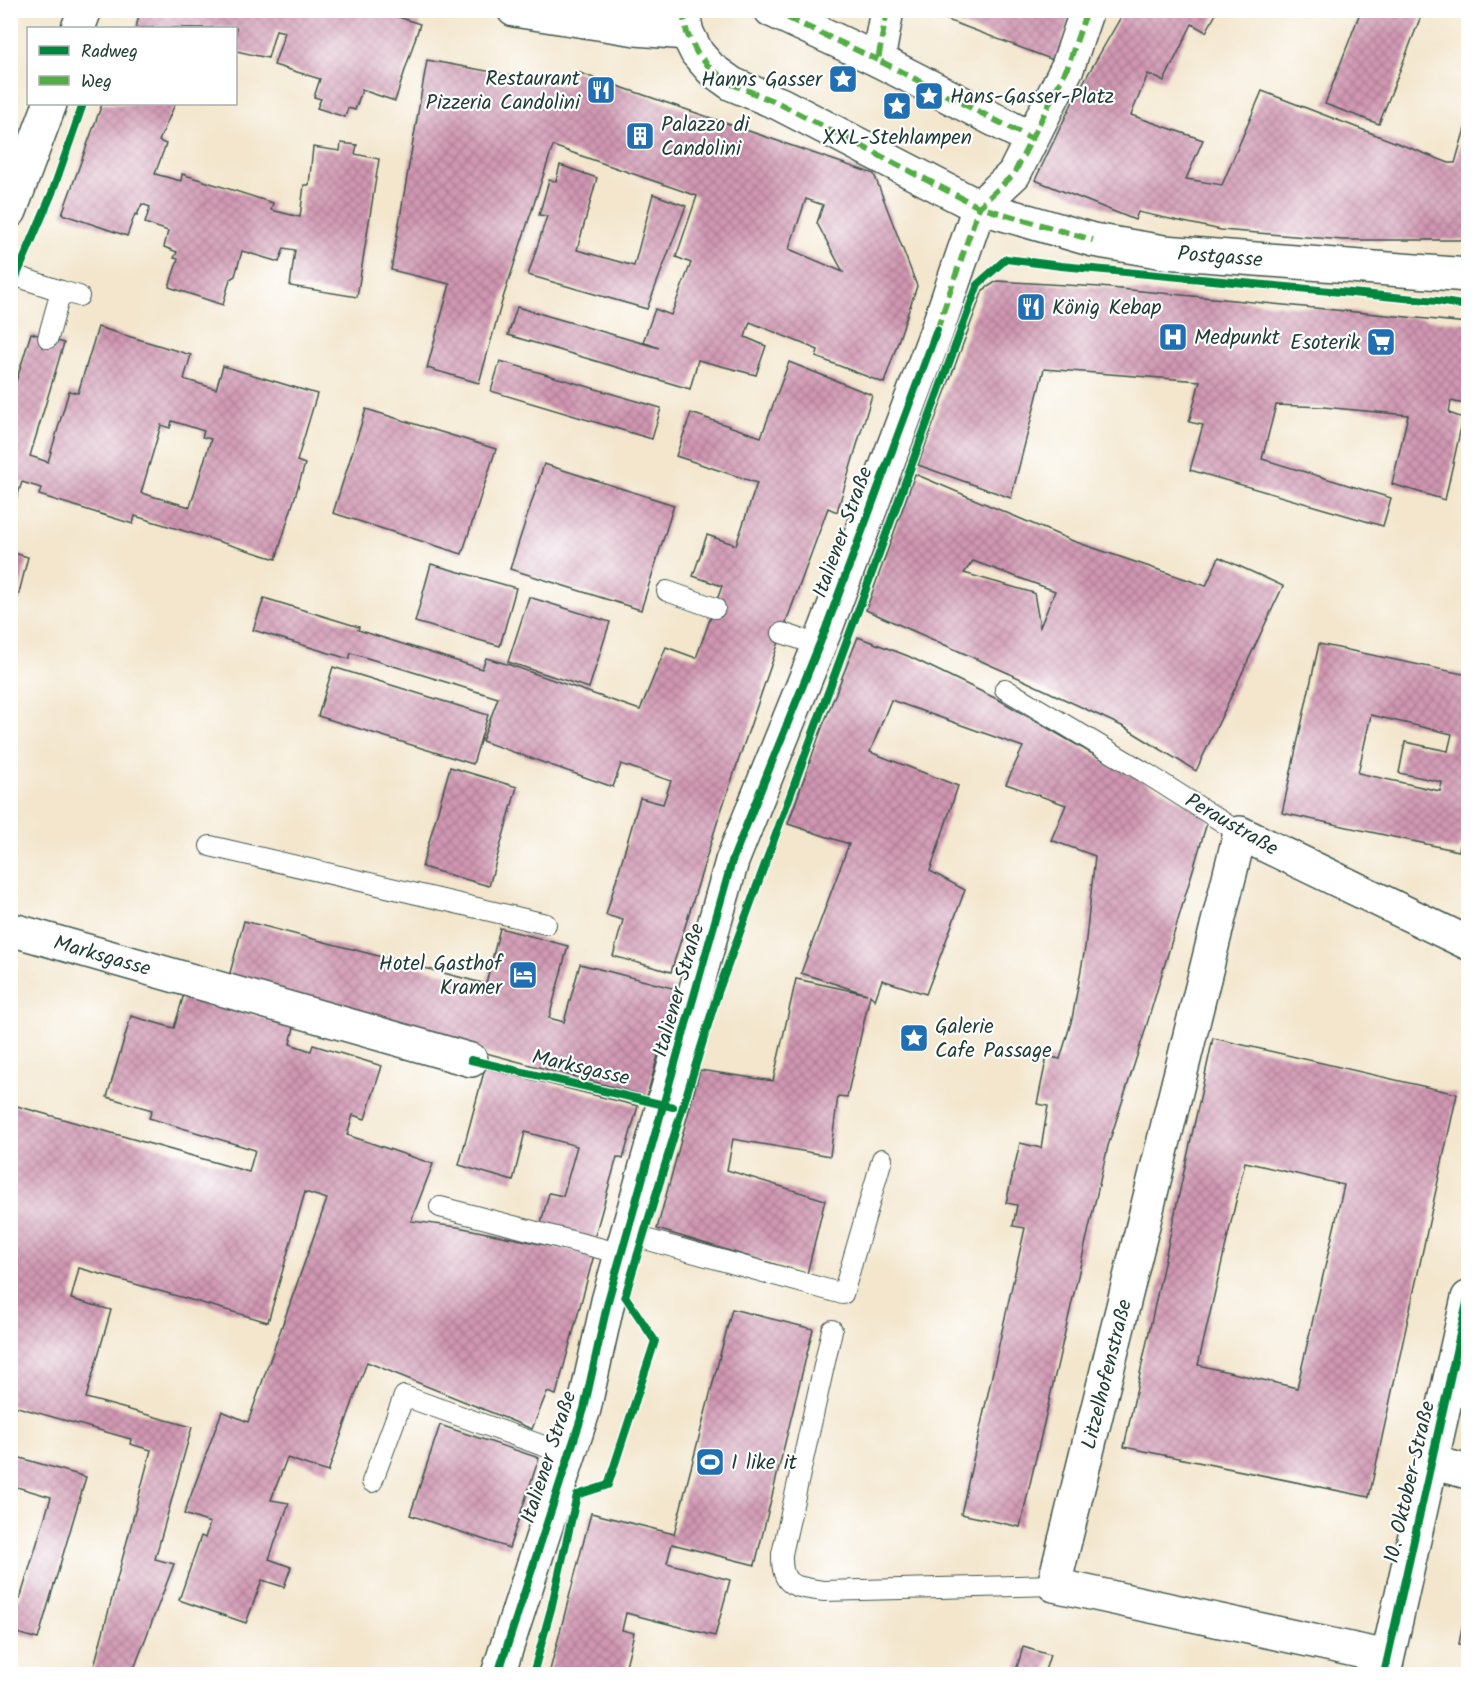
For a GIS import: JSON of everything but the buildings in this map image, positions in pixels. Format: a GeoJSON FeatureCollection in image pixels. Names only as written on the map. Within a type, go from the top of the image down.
{"type":"FeatureCollection","features":[{"type":"Feature","properties":{"kind":"street"},"geometry":{"type":"LineString","coordinates":[[78,27],[85,10]]}},
{"type":"Feature","properties":{"kind":"street"},"geometry":{"type":"LineString","coordinates":[[514,10],[636,29],[685,22],[697,53],[711,69],[732,84],[780,104],[979,207],[1014,174],[1068,66],[1087,10]]}},
{"type":"Feature","properties":{"kind":"street"},"geometry":{"type":"LineString","coordinates":[[771,10],[878,60],[1032,139]]}},
{"type":"Feature","properties":{"kind":"street"},"geometry":{"type":"LineString","coordinates":[[878,60],[887,10]]}},
{"type":"Feature","properties":{"kind":"street"},"geometry":{"type":"LineString","coordinates":[[10,211],[50,105]]}},
{"type":"Feature","properties":{"kind":"street","name":"Postgasse"},"geometry":{"type":"LineString","coordinates":[[979,207],[1093,240],[1164,252],[1468,275]]}},
{"type":"Feature","properties":{"kind":"street","name":"Italiener Straße"},"geometry":{"type":"LineString","coordinates":[[498,1674],[584,1409],[608,1301],[732,861],[818,645],[933,341],[979,207]]}},
{"type":"Feature","properties":{"kind":"street","name":"Peraustraße"},"geometry":{"type":"LineString","coordinates":[[1240,833],[1468,943]]}},
{"type":"Feature","properties":{"kind":"street","name":"Litzelhofenstraße"},"geometry":{"type":"LineString","coordinates":[[1054,1585],[1240,833]]}},
{"type":"Feature","properties":{"kind":"street","name":"Marksgasse"},"geometry":{"type":"LineString","coordinates":[[10,929],[471,1060]]}},
{"type":"Feature","properties":{"kind":"street","name":"10. Oktober-Straße"},"geometry":{"type":"LineString","coordinates":[[1385,1666],[1468,1298]]}},
{"type":"Feature","properties":{"kind":"street"},"geometry":{"type":"LineString","coordinates":[[1431,1462],[1468,1472]]}},
{"type":"Feature","properties":{"kind":"street"},"geometry":{"type":"LineString","coordinates":[[1054,1585],[1385,1666]]}},
{"type":"Feature","properties":{"kind":"lane"},"geometry":{"type":"LineString","coordinates":[[10,274],[70,293],[48,338]]}},
{"type":"Feature","properties":{"kind":"lane"},"geometry":{"type":"LineString","coordinates":[[667,591],[715,608]]}},
{"type":"Feature","properties":{"kind":"lane"},"geometry":{"type":"LineString","coordinates":[[782,633],[818,645]]}},
{"type":"Feature","properties":{"kind":"lane","name":"Peraustraße"},"geometry":{"type":"LineString","coordinates":[[1005,689],[1144,772],[1240,833]]}},
{"type":"Feature","properties":{"kind":"lane"},"geometry":{"type":"LineString","coordinates":[[210,846],[546,924]]}},
{"type":"Feature","properties":{"kind":"lane"},"geometry":{"type":"LineString","coordinates":[[440,1207],[625,1244],[843,1294],[882,1159]]}},
{"type":"Feature","properties":{"kind":"lane"},"geometry":{"type":"LineString","coordinates":[[832,1330],[782,1554],[781,1568],[784,1578],[797,1587],[823,1591],[1054,1585]]}},
{"type":"Feature","properties":{"kind":"lane"},"geometry":{"type":"LineString","coordinates":[[372,1482],[404,1396],[569,1455]]}},
{"type":"Feature","properties":{"kind":"marked path"},"geometry":{"type":"LineString","coordinates":[[682,10],[687,33],[697,53],[711,69],[732,84],[780,104],[979,207],[1093,240]]}},
{"type":"Feature","properties":{"kind":"marked path"},"geometry":{"type":"LineString","coordinates":[[771,10],[878,60]]}},
{"type":"Feature","properties":{"kind":"marked path"},"geometry":{"type":"LineString","coordinates":[[887,10],[878,60],[1032,139]]}},
{"type":"Feature","properties":{"kind":"marked path"},"geometry":{"type":"LineString","coordinates":[[937,330],[979,207],[1014,174],[1068,66],[1087,10]]}},
{"type":"Feature","properties":{"kind":"cycle path"},"geometry":{"type":"LineString","coordinates":[[10,291],[52,193],[83,105]]}},
{"type":"Feature","properties":{"kind":"cycle path"},"geometry":{"type":"LineString","coordinates":[[533,1674],[551,1609],[577,1495],[608,1485],[655,1341],[625,1296],[718,992],[978,284],[1006,259],[1437,301],[1468,306]]}},
{"type":"Feature","properties":{"kind":"cycle path"},"geometry":{"type":"LineString","coordinates":[[498,1674],[584,1409],[608,1301],[732,861],[826,628],[937,330]]}},
{"type":"Feature","properties":{"kind":"cycle path"},"geometry":{"type":"LineString","coordinates":[[471,1060],[673,1107]]}},
{"type":"Feature","properties":{"kind":"cycle path"},"geometry":{"type":"LineString","coordinates":[[1384,1674],[1468,1298]]}},
{"type":"Feature","properties":{"kind":"place","name":"Hanns Gasser"},"geometry":{"type":"Point","coordinates":[843,79]}},
{"type":"Feature","properties":{"kind":"place","name":"Restaurant Pizzeria Candolini"},"geometry":{"type":"Point","coordinates":[601,90]}},
{"type":"Feature","properties":{"kind":"place","name":"Hans-Gasser-Platz"},"geometry":{"type":"Point","coordinates":[929,96]}},
{"type":"Feature","properties":{"kind":"place","name":"XXL-Stehlampen"},"geometry":{"type":"Point","coordinates":[897,106]}},
{"type":"Feature","properties":{"kind":"place","name":"Palazzo di Candolini"},"geometry":{"type":"Point","coordinates":[640,136]}},
{"type":"Feature","properties":{"kind":"place","name":"König Kebap"},"geometry":{"type":"Point","coordinates":[1031,307]}},
{"type":"Feature","properties":{"kind":"place","name":"Medpunkt"},"geometry":{"type":"Point","coordinates":[1173,337]}},
{"type":"Feature","properties":{"kind":"place","name":"Esoterik"},"geometry":{"type":"Point","coordinates":[1381,342]}},
{"type":"Feature","properties":{"kind":"place","name":"Hotel Gasthof Kramer"},"geometry":{"type":"Point","coordinates":[523,975]}},
{"type":"Feature","properties":{"kind":"place","name":"Galerie Cafe Passage"},"geometry":{"type":"Point","coordinates":[914,1038]}},
{"type":"Feature","properties":{"kind":"place","name":"I like it"},"geometry":{"type":"Point","coordinates":[710,1462]}}]}
